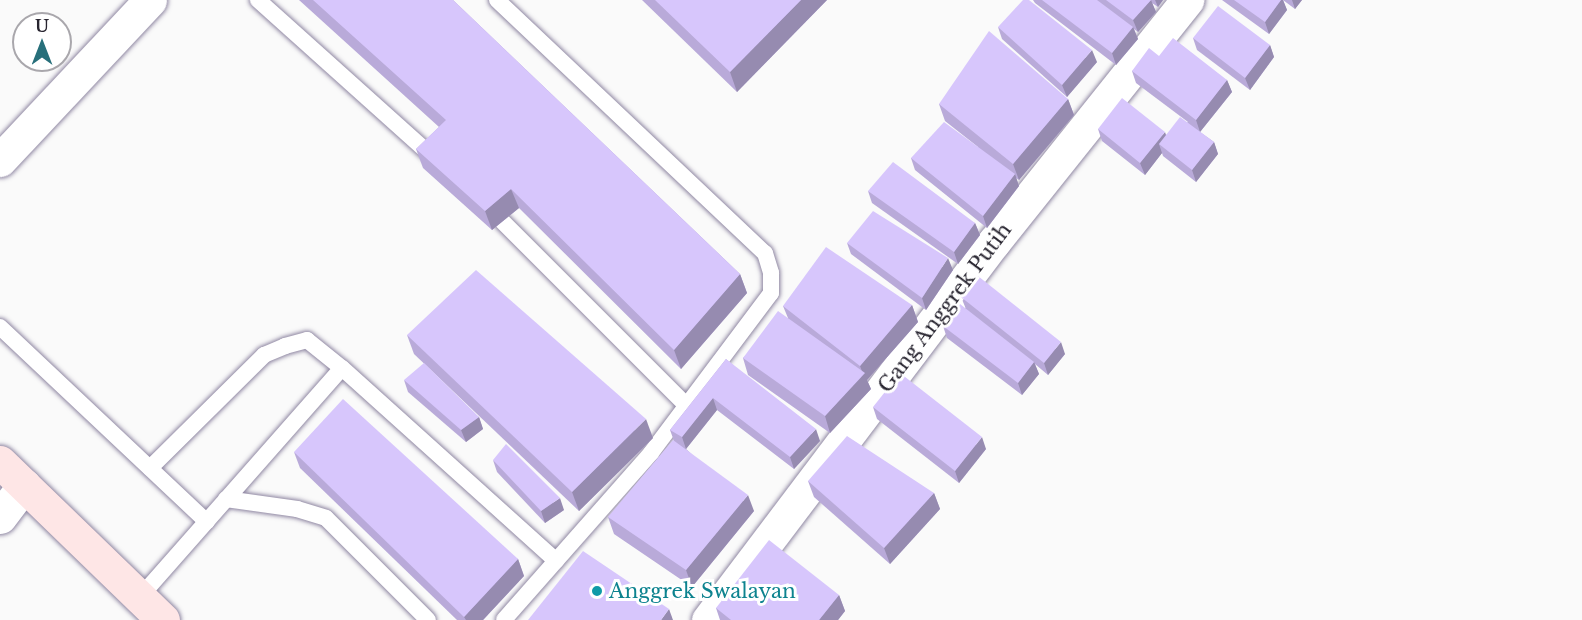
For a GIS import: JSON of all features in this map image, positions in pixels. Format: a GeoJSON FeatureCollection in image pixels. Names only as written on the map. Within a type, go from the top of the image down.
{"type":"FeatureCollection","features":[{"type":"Feature","properties":{"kind":"main road"},"geometry":{"type":"LineString","coordinates":[[0,462],[164,620]]}},
{"type":"Feature","properties":{"kind":"street"},"geometry":{"type":"LineString","coordinates":[[0,160],[150,0]]}},
{"type":"Feature","properties":{"kind":"street","name":"Gang Anggrek Putih"},"geometry":{"type":"LineString","coordinates":[[708,620],[994,242],[1187,0]]}},
{"type":"Feature","properties":{"kind":"street"},"geometry":{"type":"LineString","coordinates":[[0,517],[24,485]]}},
{"type":"Feature","properties":{"kind":"lane"},"geometry":{"type":"LineString","coordinates":[[258,0],[434,158]]}},
{"type":"Feature","properties":{"kind":"lane"},"geometry":{"type":"LineString","coordinates":[[497,0],[765,253],[771,273],[771,293],[651,453],[504,620]]}},
{"type":"Feature","properties":{"kind":"lane"},"geometry":{"type":"LineString","coordinates":[[502,221],[687,406]]}},
{"type":"Feature","properties":{"kind":"lane"},"geometry":{"type":"LineString","coordinates":[[0,327],[207,522]]}},
{"type":"Feature","properties":{"kind":"lane"},"geometry":{"type":"LineString","coordinates":[[150,468],[264,355],[308,340],[556,561]]}},
{"type":"Feature","properties":{"kind":"lane"},"geometry":{"type":"LineString","coordinates":[[140,597],[342,368]]}},
{"type":"Feature","properties":{"kind":"lane"},"geometry":{"type":"LineString","coordinates":[[226,499],[297,509],[326,518],[428,620]]}},
{"type":"Feature","properties":{"kind":"building"},"geometry":{"type":"Polygon","coordinates":[[[313,0],[453,0],[740,274],[674,350],[511,189],[485,211],[416,149],[446,120],[313,0]]]}},
{"type":"Feature","properties":{"kind":"building"},"geometry":{"type":"Polygon","coordinates":[[[655,0],[801,0],[730,72],[655,0]]]}},
{"type":"Feature","properties":{"kind":"building"},"geometry":{"type":"Polygon","coordinates":[[[1023,0],[1029,0],[1092,50],[1062,85],[998,27],[1023,0]]]}},
{"type":"Feature","properties":{"kind":"building"},"geometry":{"type":"Polygon","coordinates":[[[1042,0],[1097,0],[1133,27],[1112,53],[1042,0]]]}},
{"type":"Feature","properties":{"kind":"building"},"geometry":{"type":"Polygon","coordinates":[[[1106,0],[1151,0],[1133,20],[1106,0]]]}},
{"type":"Feature","properties":{"kind":"building"},"geometry":{"type":"Polygon","coordinates":[[[1234,0],[1281,0],[1265,22],[1234,0]]]}},
{"type":"Feature","properties":{"kind":"building"},"geometry":{"type":"Polygon","coordinates":[[[1218,6],[1270,45],[1245,78],[1193,38],[1218,6]]]}},
{"type":"Feature","properties":{"kind":"building"},"geometry":{"type":"Polygon","coordinates":[[[989,31],[1068,99],[1013,164],[939,104],[989,31]]]}},
{"type":"Feature","properties":{"kind":"building"},"geometry":{"type":"Polygon","coordinates":[[[1173,38],[1227,80],[1196,120],[1132,71],[1149,48],[1159,56],[1173,38]]]}},
{"type":"Feature","properties":{"kind":"building"},"geometry":{"type":"Polygon","coordinates":[[[1122,98],[1165,132],[1140,163],[1098,129],[1122,98]]]}},
{"type":"Feature","properties":{"kind":"building"},"geometry":{"type":"Polygon","coordinates":[[[1180,117],[1214,142],[1192,170],[1159,144],[1180,117]]]}},
{"type":"Feature","properties":{"kind":"building"},"geometry":{"type":"Polygon","coordinates":[[[944,122],[1015,174],[983,216],[911,158],[944,122]]]}},
{"type":"Feature","properties":{"kind":"building"},"geometry":{"type":"Polygon","coordinates":[[[893,162],[975,223],[954,252],[868,191],[893,162]]]}},
{"type":"Feature","properties":{"kind":"building"},"geometry":{"type":"Polygon","coordinates":[[[873,211],[948,258],[922,298],[847,243],[873,211]]]}},
{"type":"Feature","properties":{"kind":"building"},"geometry":{"type":"Polygon","coordinates":[[[826,247],[912,305],[860,366],[783,306],[826,247]]]}},
{"type":"Feature","properties":{"kind":"building"},"geometry":{"type":"Polygon","coordinates":[[[476,270],[646,419],[572,492],[407,335],[476,270]]]}},
{"type":"Feature","properties":{"kind":"building"},"geometry":{"type":"Polygon","coordinates":[[[978,276],[1061,342],[1044,363],[961,297],[978,276]]]}},
{"type":"Feature","properties":{"kind":"building"},"geometry":{"type":"Polygon","coordinates":[[[960,304],[1034,362],[1018,383],[943,326],[960,304]]]}},
{"type":"Feature","properties":{"kind":"building"},"geometry":{"type":"Polygon","coordinates":[[[778,311],[865,373],[825,416],[743,358],[778,311]]]}},
{"type":"Feature","properties":{"kind":"building"},"geometry":{"type":"Polygon","coordinates":[[[726,359],[816,429],[790,457],[713,398],[682,437],[670,430],[726,359]]]}},
{"type":"Feature","properties":{"kind":"building"},"geometry":{"type":"Polygon","coordinates":[[[424,363],[479,417],[461,430],[404,380],[424,363]]]}},
{"type":"Feature","properties":{"kind":"building"},"geometry":{"type":"Polygon","coordinates":[[[900,373],[982,437],[955,471],[873,407],[900,373]]]}},
{"type":"Feature","properties":{"kind":"building"},"geometry":{"type":"Polygon","coordinates":[[[343,399],[518,559],[464,617],[294,452],[343,399]]]}},
{"type":"Feature","properties":{"kind":"building"},"geometry":{"type":"Polygon","coordinates":[[[847,436],[934,493],[884,548],[808,481],[847,436]]]}},
{"type":"Feature","properties":{"kind":"building"},"geometry":{"type":"Polygon","coordinates":[[[673,440],[748,495],[686,570],[608,517],[673,440]]]}},
{"type":"Feature","properties":{"kind":"building"},"geometry":{"type":"Polygon","coordinates":[[[506,444],[560,498],[541,511],[493,460],[506,444]]]}},
{"type":"Feature","properties":{"kind":"building"},"geometry":{"type":"Polygon","coordinates":[[[769,540],[839,595],[819,620],[731,620],[716,608],[769,540]]]}},
{"type":"Feature","properties":{"kind":"building","name":"Anggrek Swalayan"},"geometry":{"type":"Polygon","coordinates":[[[583,551],[669,609],[661,620],[528,620],[583,551]]]}},
{"type":"Feature","properties":{"kind":"place","name":"Anggrek Swalayan"},"geometry":{"type":"Point","coordinates":[597,591]}}]}
